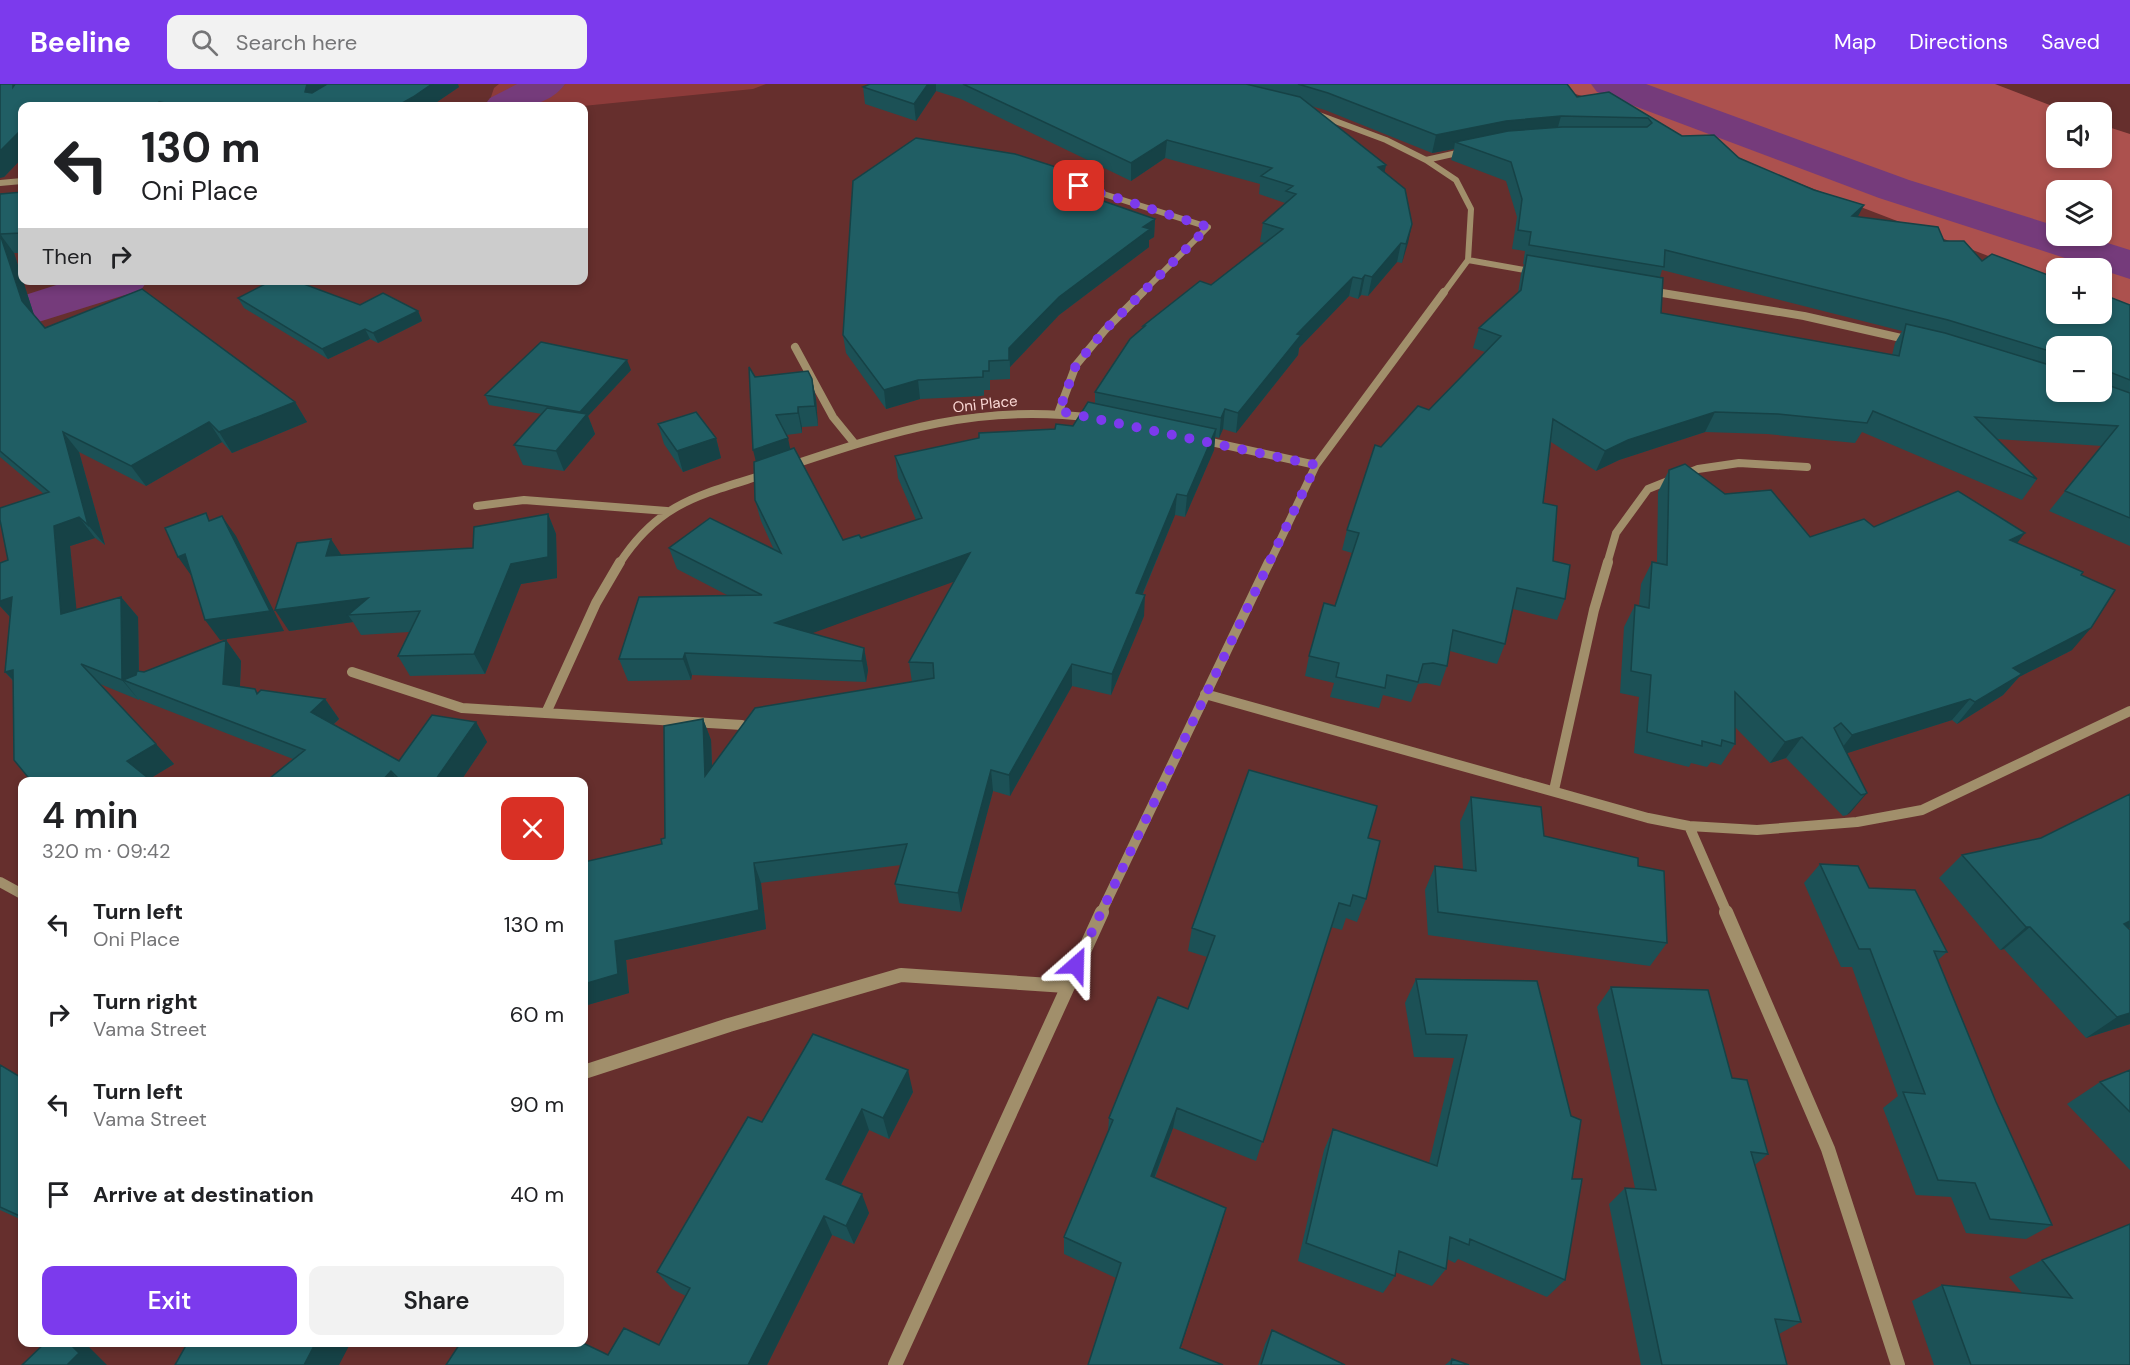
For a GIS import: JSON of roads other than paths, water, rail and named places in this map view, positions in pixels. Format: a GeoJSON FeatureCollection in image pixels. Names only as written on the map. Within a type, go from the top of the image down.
{"type":"FeatureCollection","features":[{"type":"Feature","properties":{"kind":"street"},"geometry":{"type":"LineString","coordinates":[[896,1365],[1066,986],[1316,465],[1468,260],[1471,209],[1456,180],[1426,160],[1386,140],[1324,115],[1301,110]]}},
{"type":"Feature","properties":{"kind":"street"},"geometry":{"type":"LineString","coordinates":[[1426,160],[1471,150]]}},
{"type":"Feature","properties":{"kind":"street"},"geometry":{"type":"LineString","coordinates":[[0,183],[18,181]]}},
{"type":"Feature","properties":{"kind":"street"},"geometry":{"type":"LineString","coordinates":[[1059,411],[1076,365],[1105,330],[1208,227],[1083,188]]}},
{"type":"Feature","properties":{"kind":"street"},"geometry":{"type":"LineString","coordinates":[[1468,260],[1549,274]]}},
{"type":"Feature","properties":{"kind":"street"},"geometry":{"type":"LineString","coordinates":[[1642,290],[1804,316],[1924,344]]}},
{"type":"Feature","properties":{"kind":"street"},"geometry":{"type":"LineString","coordinates":[[795,347],[833,417],[855,444]]}},
{"type":"Feature","properties":{"kind":"street","name":"Oni Place"},"geometry":{"type":"LineString","coordinates":[[546,713],[601,594],[623,555],[639,534],[667,511],[686,501],[855,444],[969,417],[1059,411],[1103,420]]}},
{"type":"Feature","properties":{"kind":"street"},"geometry":{"type":"LineString","coordinates":[[1192,438],[1316,465]]}},
{"type":"Feature","properties":{"kind":"street"},"geometry":{"type":"LineString","coordinates":[[1554,790],[1594,610],[1616,533],[1647,489],[1698,470],[1739,463],[1807,467]]}},
{"type":"Feature","properties":{"kind":"street"},"geometry":{"type":"LineString","coordinates":[[477,506],[524,500],[667,511]]}},
{"type":"Feature","properties":{"kind":"street"},"geometry":{"type":"LineString","coordinates":[[352,672],[462,708],[742,725]]}},
{"type":"Feature","properties":{"kind":"street"},"geometry":{"type":"LineString","coordinates":[[1205,694],[1648,818],[1689,826],[1757,830],[1857,822],[1922,810],[2130,711]]}},
{"type":"Feature","properties":{"kind":"street"},"geometry":{"type":"LineString","coordinates":[[1689,826],[1828,1149],[1898,1365]]}},
{"type":"Feature","properties":{"kind":"street"},"geometry":{"type":"LineString","coordinates":[[0,882],[18,892]]}},
{"type":"Feature","properties":{"kind":"street"},"geometry":{"type":"LineString","coordinates":[[588,1071],[729,1025],[902,975],[1066,986]]}},
{"type":"Feature","properties":{"kind":"waterway"},"geometry":{"type":"LineString","coordinates":[[512,102],[546,84]]}},
{"type":"Feature","properties":{"kind":"waterway"},"geometry":{"type":"LineString","coordinates":[[1610,84],[1894,189],[2130,265]]}},
{"type":"Feature","properties":{"kind":"waterway"},"geometry":{"type":"LineString","coordinates":[[0,319],[108,285]]}}]}
